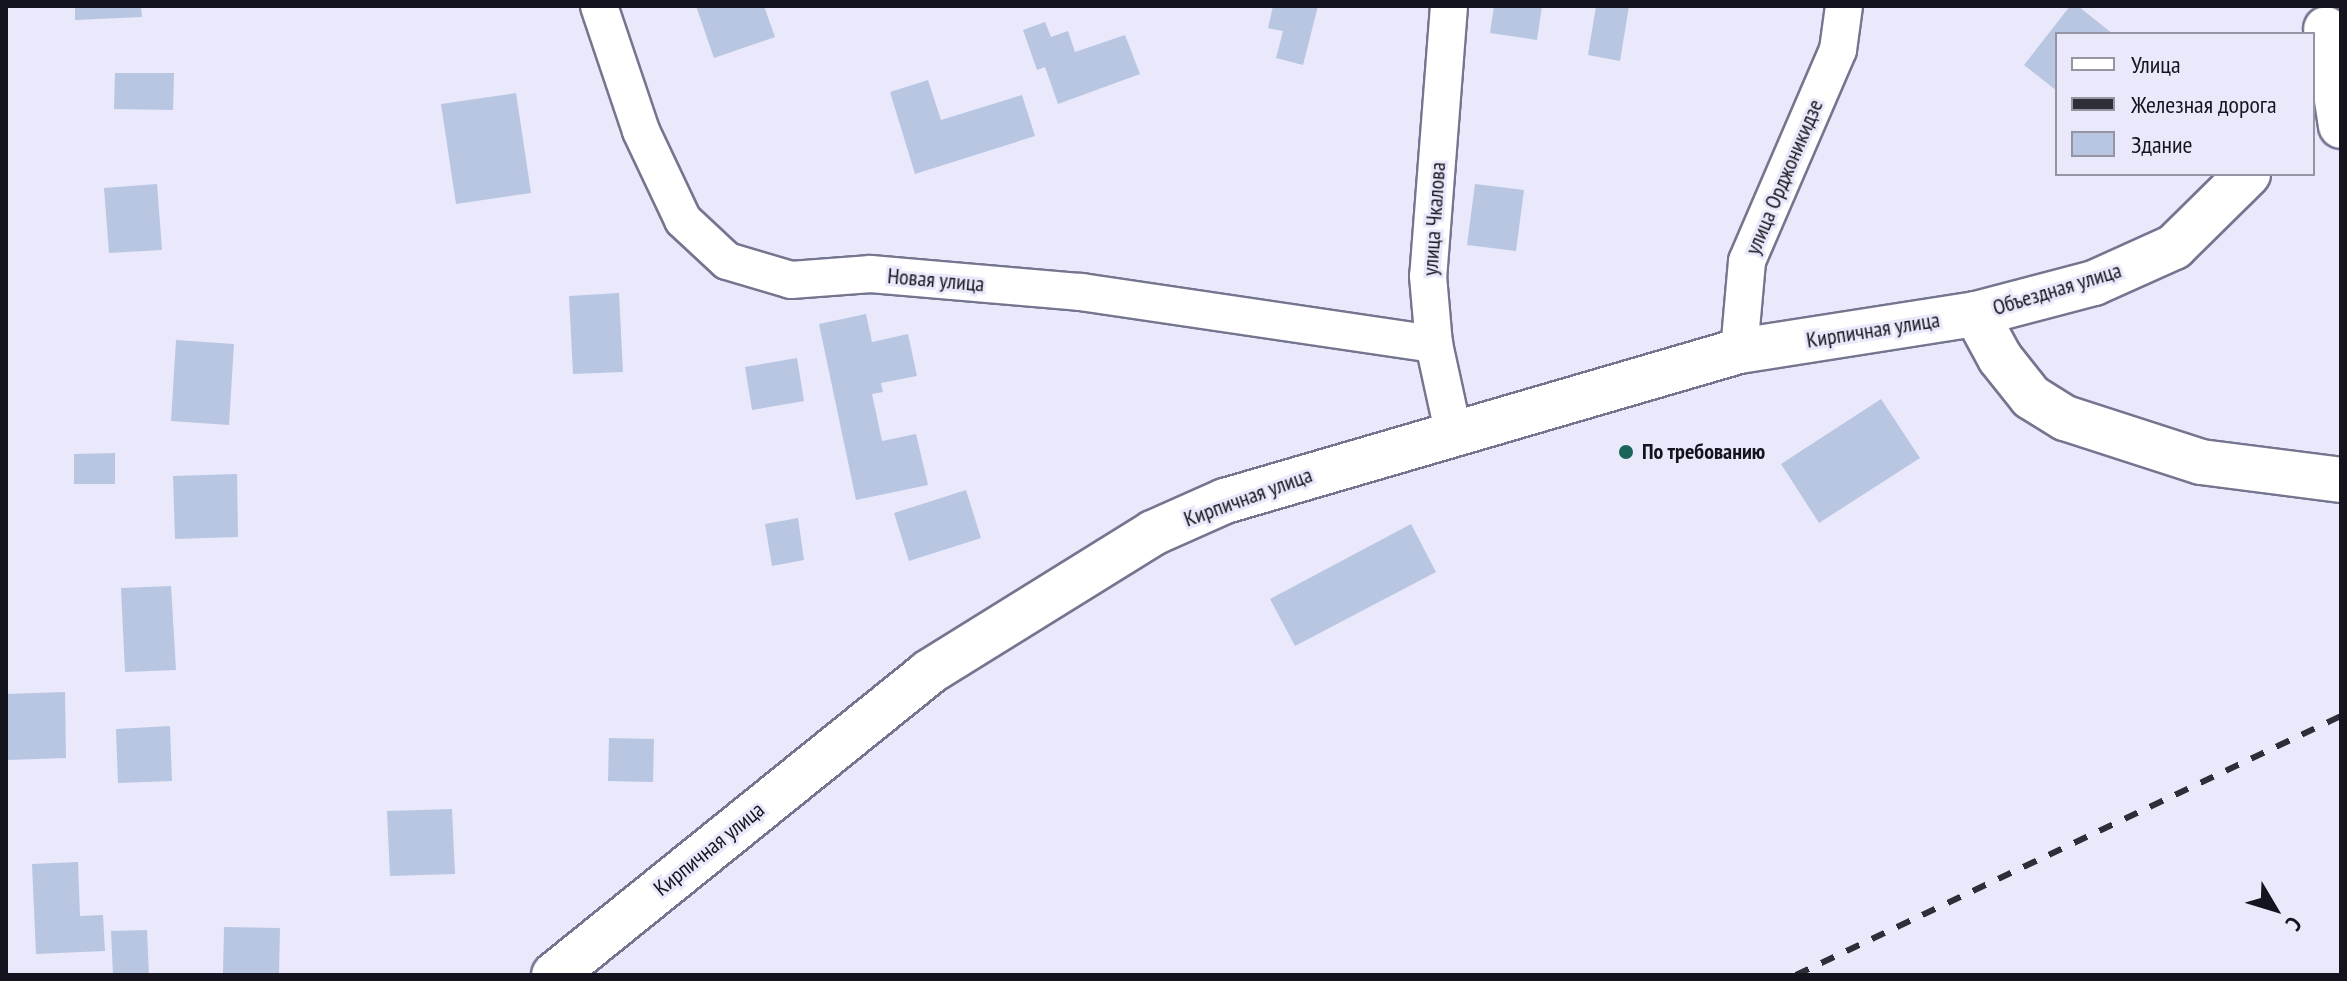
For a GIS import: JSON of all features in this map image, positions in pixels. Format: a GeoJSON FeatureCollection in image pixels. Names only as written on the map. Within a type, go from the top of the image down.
{"type":"FeatureCollection","features":[{"type":"Feature","properties":{"kind":"street","name":"Новая улица"},"geometry":{"type":"LineString","coordinates":[[599,6],[641,131],[683,220],[727,261],[791,280],[871,274],[1081,292],[1434,344]]}},
{"type":"Feature","properties":{"kind":"street","name":"улица Чкалова"},"geometry":{"type":"LineString","coordinates":[[1449,6],[1428,276],[1434,344],[1453,431]]}},
{"type":"Feature","properties":{"kind":"street","name":"улица Орджоникидзе"},"geometry":{"type":"LineString","coordinates":[[1739,351],[1747,261],[1838,50],[1844,6]]}},
{"type":"Feature","properties":{"kind":"street"},"geometry":{"type":"LineString","coordinates":[[2324,31],[2341,126]]}},
{"type":"Feature","properties":{"kind":"street","name":"Объездная улица"},"geometry":{"type":"LineString","coordinates":[[1976,314],[2094,283],[2174,247],[2246,176]]}},
{"type":"Feature","properties":{"kind":"street","name":"Кирпичная улица"},"geometry":{"type":"LineString","coordinates":[[554,975],[929,672],[1153,533],[1225,501],[1453,431],[1739,351],[1976,314]]}},
{"type":"Feature","properties":{"kind":"street"},"geometry":{"type":"LineString","coordinates":[[1976,314],[2000,358],[2031,397],[2065,418],[2201,462],[2341,480]]}},
{"type":"Feature","properties":{"kind":"building"},"geometry":{"type":"Polygon","coordinates":[[[75,6],[141,6],[142,17],[75,20],[75,6]]]}},
{"type":"Feature","properties":{"kind":"building"},"geometry":{"type":"Polygon","coordinates":[[[696,6],[764,6],[775,37],[714,58],[696,6]]]}},
{"type":"Feature","properties":{"kind":"building"},"geometry":{"type":"Polygon","coordinates":[[[1273,6],[1318,6],[1303,65],[1276,58],[1283,31],[1268,28],[1273,6]]]}},
{"type":"Feature","properties":{"kind":"building"},"geometry":{"type":"Polygon","coordinates":[[[1494,6],[1542,6],[1537,40],[1490,33],[1494,6]]]}},
{"type":"Feature","properties":{"kind":"building"},"geometry":{"type":"Polygon","coordinates":[[[1596,6],[1629,6],[1620,61],[1588,55],[1596,6]]]}},
{"type":"Feature","properties":{"kind":"building"},"geometry":{"type":"Polygon","coordinates":[[[2070,6],[2078,6],[2110,32],[2055,32],[2055,89],[2024,65],[2070,6]]]}},
{"type":"Feature","properties":{"kind":"building"},"geometry":{"type":"Polygon","coordinates":[[[1045,22],[1051,37],[1068,31],[1075,52],[1125,35],[1140,74],[1058,104],[1045,67],[1037,70],[1023,30],[1045,22]]]}},
{"type":"Feature","properties":{"kind":"building"},"geometry":{"type":"Polygon","coordinates":[[[115,73],[174,73],[173,110],[114,109],[115,73]]]}},
{"type":"Feature","properties":{"kind":"building"},"geometry":{"type":"Polygon","coordinates":[[[928,80],[941,120],[1022,95],[1035,136],[915,174],[890,92],[928,80]]]}},
{"type":"Feature","properties":{"kind":"building"},"geometry":{"type":"Polygon","coordinates":[[[516,93],[531,193],[456,204],[441,104],[516,93]]]}},
{"type":"Feature","properties":{"kind":"building"},"geometry":{"type":"Polygon","coordinates":[[[157,184],[162,250],[109,253],[104,188],[157,184]]]}},
{"type":"Feature","properties":{"kind":"building"},"geometry":{"type":"Polygon","coordinates":[[[1475,184],[1524,190],[1516,251],[1467,245],[1475,184]]]}},
{"type":"Feature","properties":{"kind":"building"},"geometry":{"type":"Polygon","coordinates":[[[619,293],[623,372],[573,374],[569,296],[619,293]]]}},
{"type":"Feature","properties":{"kind":"building"},"geometry":{"type":"Polygon","coordinates":[[[866,314],[872,342],[908,334],[917,376],[881,383],[883,392],[872,394],[882,441],[916,434],[928,485],[856,500],[819,324],[866,314]]]}},
{"type":"Feature","properties":{"kind":"building"},"geometry":{"type":"Polygon","coordinates":[[[176,340],[234,344],[229,425],[171,421],[176,340]]]}},
{"type":"Feature","properties":{"kind":"building"},"geometry":{"type":"Polygon","coordinates":[[[797,358],[804,401],[752,410],[745,367],[797,358]]]}},
{"type":"Feature","properties":{"kind":"building"},"geometry":{"type":"Polygon","coordinates":[[[1881,399],[1920,458],[1819,523],[1781,464],[1881,399]]]}},
{"type":"Feature","properties":{"kind":"building"},"geometry":{"type":"Polygon","coordinates":[[[115,453],[115,484],[74,484],[74,454],[115,453]]]}},
{"type":"Feature","properties":{"kind":"building"},"geometry":{"type":"Polygon","coordinates":[[[237,474],[238,537],[175,539],[173,476],[237,474]]]}},
{"type":"Feature","properties":{"kind":"building"},"geometry":{"type":"Polygon","coordinates":[[[966,490],[981,538],[909,561],[894,513],[966,490]]]}},
{"type":"Feature","properties":{"kind":"building"},"geometry":{"type":"Polygon","coordinates":[[[798,518],[804,560],[772,566],[765,524],[798,518]]]}},
{"type":"Feature","properties":{"kind":"building"},"geometry":{"type":"Polygon","coordinates":[[[1411,524],[1436,572],[1295,646],[1270,599],[1411,524]]]}},
{"type":"Feature","properties":{"kind":"building"},"geometry":{"type":"Polygon","coordinates":[[[171,586],[176,670],[125,672],[121,588],[171,586]]]}},
{"type":"Feature","properties":{"kind":"building"},"geometry":{"type":"Polygon","coordinates":[[[65,692],[66,758],[7,760],[6,694],[65,692]]]}},
{"type":"Feature","properties":{"kind":"building"},"geometry":{"type":"Polygon","coordinates":[[[170,726],[172,781],[118,783],[116,729],[170,726]]]}},
{"type":"Feature","properties":{"kind":"building"},"geometry":{"type":"Polygon","coordinates":[[[609,738],[654,739],[653,782],[608,781],[609,738]]]}},
{"type":"Feature","properties":{"kind":"building"},"geometry":{"type":"Polygon","coordinates":[[[452,809],[455,874],[390,876],[387,811],[452,809]]]}},
{"type":"Feature","properties":{"kind":"building"},"geometry":{"type":"Polygon","coordinates":[[[78,862],[80,916],[103,915],[105,951],[36,954],[32,864],[78,862]]]}},
{"type":"Feature","properties":{"kind":"building"},"geometry":{"type":"Polygon","coordinates":[[[224,927],[280,928],[279,974],[223,973],[224,927]]]}},
{"type":"Feature","properties":{"kind":"building"},"geometry":{"type":"Polygon","coordinates":[[[147,930],[149,975],[113,975],[111,931],[147,930]]]}},
{"type":"Feature","properties":{"kind":"railway"},"geometry":{"type":"LineString","coordinates":[[1796,975],[2341,716]]}},
{"type":"Feature","properties":{"kind":"place","name":"По требованию"},"geometry":{"type":"Point","coordinates":[1626,452]}}]}
